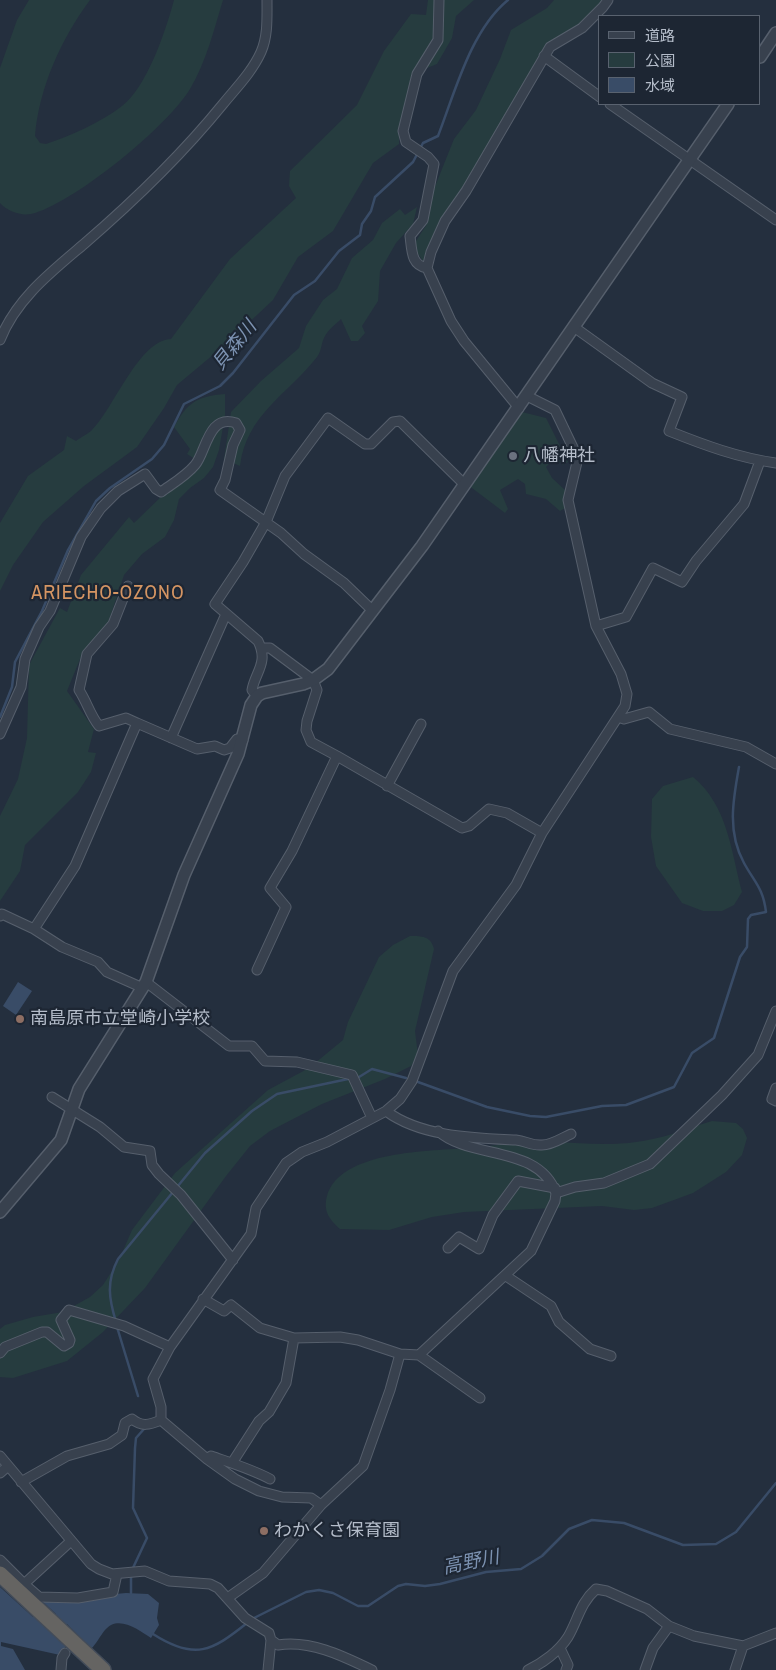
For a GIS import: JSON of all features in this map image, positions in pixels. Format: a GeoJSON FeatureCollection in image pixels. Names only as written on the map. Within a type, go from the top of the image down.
{"type":"FeatureCollection","features":[{"type":"Feature","properties":{"kind":"highway"},"geometry":{"type":"LineString","coordinates":[[0,1574],[103,1670]]}},
{"type":"Feature","properties":{"kind":"street"},"geometry":{"type":"LineString","coordinates":[[0,340],[13,313],[32,290],[130,204],[187,148],[247,75],[266,37],[267,0]]}},
{"type":"Feature","properties":{"kind":"street"},"geometry":{"type":"LineString","coordinates":[[428,268],[419,266],[415,262],[410,236],[423,220],[426,194],[434,169],[432,160],[406,142],[403,131],[417,74],[438,40],[439,0]]}},
{"type":"Feature","properties":{"kind":"street"},"geometry":{"type":"LineString","coordinates":[[519,408],[464,341],[451,321],[428,268],[431,252],[445,221],[466,192],[550,47],[582,28],[608,0]]}},
{"type":"Feature","properties":{"kind":"street"},"geometry":{"type":"LineString","coordinates":[[761,56],[776,33]]}},
{"type":"Feature","properties":{"kind":"street"},"geometry":{"type":"LineString","coordinates":[[544,56],[598,96]]}},
{"type":"Feature","properties":{"kind":"street"},"geometry":{"type":"LineString","coordinates":[[611,105],[776,220]]}},
{"type":"Feature","properties":{"kind":"street"},"geometry":{"type":"LineString","coordinates":[[0,1212],[61,1140],[79,1089],[144,985],[184,875],[243,740],[251,705],[256,696],[269,690],[313,680],[328,668],[465,485],[727,105]]}},
{"type":"Feature","properties":{"kind":"street"},"geometry":{"type":"LineString","coordinates":[[574,327],[652,383],[682,397],[669,431],[711,448],[760,461],[776,463]]}},
{"type":"Feature","properties":{"kind":"street"},"geometry":{"type":"LineString","coordinates":[[321,1505],[312,1498],[282,1497],[260,1491],[235,1479],[206,1459],[161,1420],[161,1407],[153,1378],[170,1347],[252,1234],[256,1208],[286,1163],[294,1156],[327,1142],[386,1111],[400,1099],[412,1081],[453,971],[516,885],[542,833],[625,706],[627,694],[621,674],[596,626],[568,500],[578,458],[556,410],[527,396]]}},
{"type":"Feature","properties":{"kind":"street"},"geometry":{"type":"LineString","coordinates":[[256,696],[252,690],[259,676],[262,648],[258,641],[215,604],[243,562],[266,522],[285,476],[328,418],[365,444],[371,444],[393,422],[400,422],[465,485]]}},
{"type":"Feature","properties":{"kind":"street"},"geometry":{"type":"LineString","coordinates":[[0,734],[21,687],[25,659],[50,611],[81,537],[101,508],[118,491],[145,474],[156,489],[161,492],[197,463],[204,443],[213,429],[220,424],[232,422],[240,430],[233,444],[225,480],[220,490],[266,522],[304,554],[344,583],[373,610]]}},
{"type":"Feature","properties":{"kind":"street"},"geometry":{"type":"LineString","coordinates":[[596,626],[626,617],[653,568],[682,582],[696,561],[744,504],[760,461]]}},
{"type":"Feature","properties":{"kind":"street"},"geometry":{"type":"LineString","coordinates":[[128,586],[113,624],[87,654],[79,690],[88,704],[92,718],[99,726],[126,718],[197,749],[215,746],[224,750],[230,748],[237,739],[243,740]]}},
{"type":"Feature","properties":{"kind":"street"},"geometry":{"type":"LineString","coordinates":[[170,738],[226,614]]}},
{"type":"Feature","properties":{"kind":"street"},"geometry":{"type":"LineString","coordinates":[[262,648],[270,648],[313,680],[318,690],[306,730],[311,742],[462,828],[469,826],[489,809],[507,813],[542,833]]}},
{"type":"Feature","properties":{"kind":"street"},"geometry":{"type":"LineString","coordinates":[[618,717],[629,718],[649,712],[670,729],[746,747],[776,764]]}},
{"type":"Feature","properties":{"kind":"street"},"geometry":{"type":"LineString","coordinates":[[34,929],[75,866],[137,723]]}},
{"type":"Feature","properties":{"kind":"street"},"geometry":{"type":"LineString","coordinates":[[387,786],[421,724]]}},
{"type":"Feature","properties":{"kind":"street"},"geometry":{"type":"LineString","coordinates":[[257,970],[286,907],[270,888],[300,835],[337,756]]}},
{"type":"Feature","properties":{"kind":"street"},"geometry":{"type":"LineString","coordinates":[[0,916],[2,914],[34,929],[62,947],[98,962],[107,972],[144,985],[229,1046],[252,1046],[265,1061],[297,1062],[352,1074],[372,1118]]}},
{"type":"Feature","properties":{"kind":"street"},"geometry":{"type":"LineString","coordinates":[[448,1248],[459,1238],[479,1249],[493,1215],[518,1181],[555,1190],[604,1183],[650,1164],[722,1095],[758,1054],[773,1027],[776,1011]]}},
{"type":"Feature","properties":{"kind":"street"},"geometry":{"type":"LineString","coordinates":[[776,1088],[772,1099],[776,1101]]}},
{"type":"Feature","properties":{"kind":"street"},"geometry":{"type":"LineString","coordinates":[[52,1097],[71,1108],[124,1147],[150,1150],[152,1165],[179,1193],[233,1260]]}},
{"type":"Feature","properties":{"kind":"street"},"geometry":{"type":"LineString","coordinates":[[386,1111],[399,1120],[438,1131],[478,1138],[518,1140],[530,1146],[544,1145],[571,1134]]}},
{"type":"Feature","properties":{"kind":"street"},"geometry":{"type":"LineString","coordinates":[[419,1355],[531,1251],[555,1201],[555,1190],[547,1174],[537,1167],[491,1150],[448,1140],[438,1131]]}},
{"type":"Feature","properties":{"kind":"street"},"geometry":{"type":"LineString","coordinates":[[506,1276],[551,1306],[559,1322],[590,1350],[611,1356]]}},
{"type":"Feature","properties":{"kind":"street"},"geometry":{"type":"LineString","coordinates":[[204,1299],[224,1311],[231,1305],[260,1328],[294,1338],[340,1337],[358,1340],[400,1354],[419,1355],[480,1398]]}},
{"type":"Feature","properties":{"kind":"street"},"geometry":{"type":"LineString","coordinates":[[0,1353],[5,1347],[42,1332],[47,1332],[64,1346],[69,1343],[70,1340],[61,1320],[69,1310],[117,1324],[170,1347]]}},
{"type":"Feature","properties":{"kind":"street"},"geometry":{"type":"LineString","coordinates":[[232,1463],[259,1421],[269,1412],[286,1383],[294,1338]]}},
{"type":"Feature","properties":{"kind":"street"},"geometry":{"type":"LineString","coordinates":[[229,1597],[263,1572],[321,1505],[363,1466],[390,1390],[400,1354]]}},
{"type":"Feature","properties":{"kind":"street"},"geometry":{"type":"LineString","coordinates":[[21,1482],[67,1456],[109,1444],[122,1435],[125,1424],[132,1419],[140,1425],[149,1425],[161,1420]]}},
{"type":"Feature","properties":{"kind":"street"},"geometry":{"type":"LineString","coordinates":[[0,1456],[71,1541],[99,1569],[117,1574],[145,1571],[169,1581],[210,1584],[218,1588],[229,1597],[245,1618],[269,1633],[271,1640],[268,1670]]}},
{"type":"Feature","properties":{"kind":"street"},"geometry":{"type":"LineString","coordinates":[[206,1459],[211,1456],[255,1471],[270,1479]]}},
{"type":"Feature","properties":{"kind":"street"},"geometry":{"type":"LineString","coordinates":[[0,1473],[8,1466]]}},
{"type":"Feature","properties":{"kind":"street"},"geometry":{"type":"LineString","coordinates":[[24,1584],[71,1541]]}},
{"type":"Feature","properties":{"kind":"street"},"geometry":{"type":"LineString","coordinates":[[0,1560],[39,1597],[78,1598],[113,1592],[117,1574]]}},
{"type":"Feature","properties":{"kind":"street"},"geometry":{"type":"LineString","coordinates":[[528,1670],[560,1648],[568,1637],[580,1607],[596,1589],[607,1591],[646,1609],[669,1626],[694,1636],[742,1646],[776,1633]]}},
{"type":"Feature","properties":{"kind":"street"},"geometry":{"type":"LineString","coordinates":[[645,1670],[653,1648],[669,1626]]}},
{"type":"Feature","properties":{"kind":"street"},"geometry":{"type":"LineString","coordinates":[[271,1640],[278,1645],[293,1643],[312,1646],[344,1657],[372,1670]]}},
{"type":"Feature","properties":{"kind":"street"},"geometry":{"type":"LineString","coordinates":[[736,1670],[742,1646]]}},
{"type":"Feature","properties":{"kind":"street"},"geometry":{"type":"LineString","coordinates":[[560,1648],[568,1665],[566,1670]]}},
{"type":"Feature","properties":{"kind":"street"},"geometry":{"type":"LineString","coordinates":[[61,1670],[62,1658],[65,1653]]}},
{"type":"Feature","properties":{"kind":"green space"},"geometry":{"type":"Polygon","coordinates":[[[29,0],[90,0],[79,15],[61,48],[41,100],[35,136],[40,143],[46,144],[76,133],[95,123],[122,106],[131,97],[140,86],[154,57],[174,0],[223,0],[201,68],[190,89],[162,123],[120,160],[74,193],[35,213],[21,214],[11,211],[0,203],[0,68],[17,20],[29,0]]]}},
{"type":"Feature","properties":{"kind":"green space"},"geometry":{"type":"Polygon","coordinates":[[[428,0],[474,0],[456,16],[452,38],[437,64],[412,74],[399,131],[399,144],[373,163],[333,231],[298,257],[273,300],[226,344],[177,385],[164,408],[137,447],[84,486],[43,522],[13,565],[0,591],[0,523],[28,476],[64,450],[67,436],[76,441],[92,430],[138,362],[159,342],[171,339],[230,259],[296,198],[289,186],[290,171],[357,105],[384,51],[411,14],[426,15],[428,0]]]}},
{"type":"Feature","properties":{"kind":"green space"},"geometry":{"type":"Polygon","coordinates":[[[554,0],[603,0],[581,24],[547,44],[464,190],[444,218],[423,261],[416,251],[416,241],[427,224],[432,194],[454,139],[476,110],[500,59],[511,30],[547,8],[554,0]]]}},
{"type":"Feature","properties":{"kind":"green space"},"geometry":{"type":"Polygon","coordinates":[[[417,207],[413,224],[396,243],[380,271],[378,301],[362,326],[365,333],[358,341],[351,341],[341,319],[325,336],[317,357],[259,419],[250,433],[240,466],[224,459],[231,412],[261,381],[299,348],[306,326],[323,300],[337,289],[352,258],[373,240],[382,223],[400,209],[405,215],[417,207]]]}},
{"type":"Feature","properties":{"kind":"green space"},"geometry":{"type":"Polygon","coordinates":[[[225,394],[225,415],[219,450],[213,467],[204,478],[179,499],[174,520],[165,537],[142,554],[124,575],[108,623],[82,654],[67,691],[94,729],[88,752],[96,753],[91,772],[78,792],[25,845],[20,871],[0,901],[0,816],[18,779],[27,738],[29,665],[60,608],[67,612],[81,575],[129,517],[134,523],[198,461],[187,454],[190,449],[174,427],[184,412],[200,399],[225,394]]]}},
{"type":"Feature","properties":{"kind":"green space"},"geometry":{"type":"Polygon","coordinates":[[[518,411],[546,418],[568,462],[563,465],[554,458],[546,467],[552,478],[565,490],[565,508],[560,511],[546,499],[526,494],[525,484],[518,479],[500,490],[508,509],[505,513],[468,485],[518,411]]]}},
{"type":"Feature","properties":{"kind":"green space"},"geometry":{"type":"Polygon","coordinates":[[[693,777],[714,801],[721,815],[731,845],[742,892],[734,905],[722,911],[703,911],[682,903],[656,866],[651,837],[652,799],[663,786],[693,777]]]}},
{"type":"Feature","properties":{"kind":"green space"},"geometry":{"type":"Polygon","coordinates":[[[410,936],[428,939],[431,941],[434,949],[415,1031],[418,1055],[411,1066],[385,1079],[322,1104],[270,1131],[250,1146],[145,1288],[103,1332],[67,1361],[13,1378],[0,1377],[0,1329],[5,1325],[33,1317],[63,1312],[90,1297],[103,1285],[119,1260],[132,1230],[175,1173],[268,1090],[309,1068],[343,1040],[348,1022],[379,957],[393,945],[410,936]]]}},
{"type":"Feature","properties":{"kind":"green space"},"geometry":{"type":"Polygon","coordinates":[[[712,1121],[736,1123],[743,1129],[747,1138],[742,1155],[726,1172],[693,1193],[652,1208],[634,1210],[602,1206],[464,1212],[432,1217],[389,1230],[340,1229],[330,1218],[326,1210],[327,1196],[335,1181],[349,1170],[368,1161],[389,1156],[411,1152],[529,1142],[599,1144],[646,1141],[712,1121]]]}},
{"type":"Feature","properties":{"kind":"water"},"geometry":{"type":"Polygon","coordinates":[[[18,982],[32,991],[16,1015],[3,1006],[18,982]]]}},
{"type":"Feature","properties":{"kind":"water"},"geometry":{"type":"Polygon","coordinates":[[[0,1587],[33,1617],[56,1614],[42,1601],[126,1593],[148,1594],[159,1603],[157,1618],[159,1625],[151,1638],[141,1631],[122,1623],[110,1625],[91,1649],[67,1624],[49,1627],[67,1644],[60,1655],[1,1642],[1,1646],[13,1649],[25,1670],[0,1670],[0,1587]]]}},
{"type":"Feature","properties":{"kind":"waterway","name":"貝森川"},"geometry":{"type":"LineString","coordinates":[[0,717],[12,687],[15,662],[42,611],[68,550],[96,501],[110,488],[152,459],[164,445],[184,404],[220,386],[233,373],[294,295],[315,281],[339,251],[360,235],[362,224],[371,211],[375,197],[413,162],[423,143],[438,136],[474,45],[495,13],[508,0]]}},
{"type":"Feature","properties":{"kind":"waterway"},"geometry":{"type":"LineString","coordinates":[[418,1082],[487,1107],[530,1116],[546,1117],[602,1106],[626,1105],[674,1087],[692,1053],[714,1038],[740,957],[747,947],[748,919],[751,915],[766,912],[761,891],[744,863],[735,840],[733,804],[739,767]]}},
{"type":"Feature","properties":{"kind":"waterway"},"geometry":{"type":"LineString","coordinates":[[359,1077],[372,1069],[406,1078]]}},
{"type":"Feature","properties":{"kind":"waterway"},"geometry":{"type":"LineString","coordinates":[[116,1322],[112,1306],[110,1283],[118,1259],[205,1153],[252,1111],[277,1094],[348,1079]]}},
{"type":"Feature","properties":{"kind":"waterway"},"geometry":{"type":"LineString","coordinates":[[117,1327],[138,1396]]}},
{"type":"Feature","properties":{"kind":"waterway"},"geometry":{"type":"LineString","coordinates":[[132,1570],[147,1538],[133,1508],[136,1438],[144,1429]]}},
{"type":"Feature","properties":{"kind":"waterway","name":"高野川"},"geometry":{"type":"LineString","coordinates":[[252,1619],[306,1592],[319,1590],[333,1593],[358,1606],[368,1606],[398,1586],[406,1584],[425,1586],[486,1572],[521,1569],[542,1556],[569,1529],[592,1520],[624,1523],[683,1545],[716,1544],[736,1532],[776,1483]]}},
{"type":"Feature","properties":{"kind":"waterway"},"geometry":{"type":"LineString","coordinates":[[131,1575],[131,1593]]}},
{"type":"Feature","properties":{"kind":"waterway","name":"高野川"},"geometry":{"type":"LineString","coordinates":[[153,1634],[180,1648],[203,1649],[213,1646],[235,1633],[247,1623]]}},
{"type":"Feature","properties":{"kind":"place","name":"八幡神社"},"geometry":{"type":"Point","coordinates":[513,456]}},
{"type":"Feature","properties":{"kind":"place","name":"南島原市立堂崎小学校"},"geometry":{"type":"Point","coordinates":[20,1019]}},
{"type":"Feature","properties":{"kind":"place","name":"わかくさ保育園"},"geometry":{"type":"Point","coordinates":[264,1531]}},
{"type":"Feature","properties":{"kind":"district","name":"ARIECHO-OZONO"},"geometry":{"type":"Point","coordinates":[108,594]}}]}
